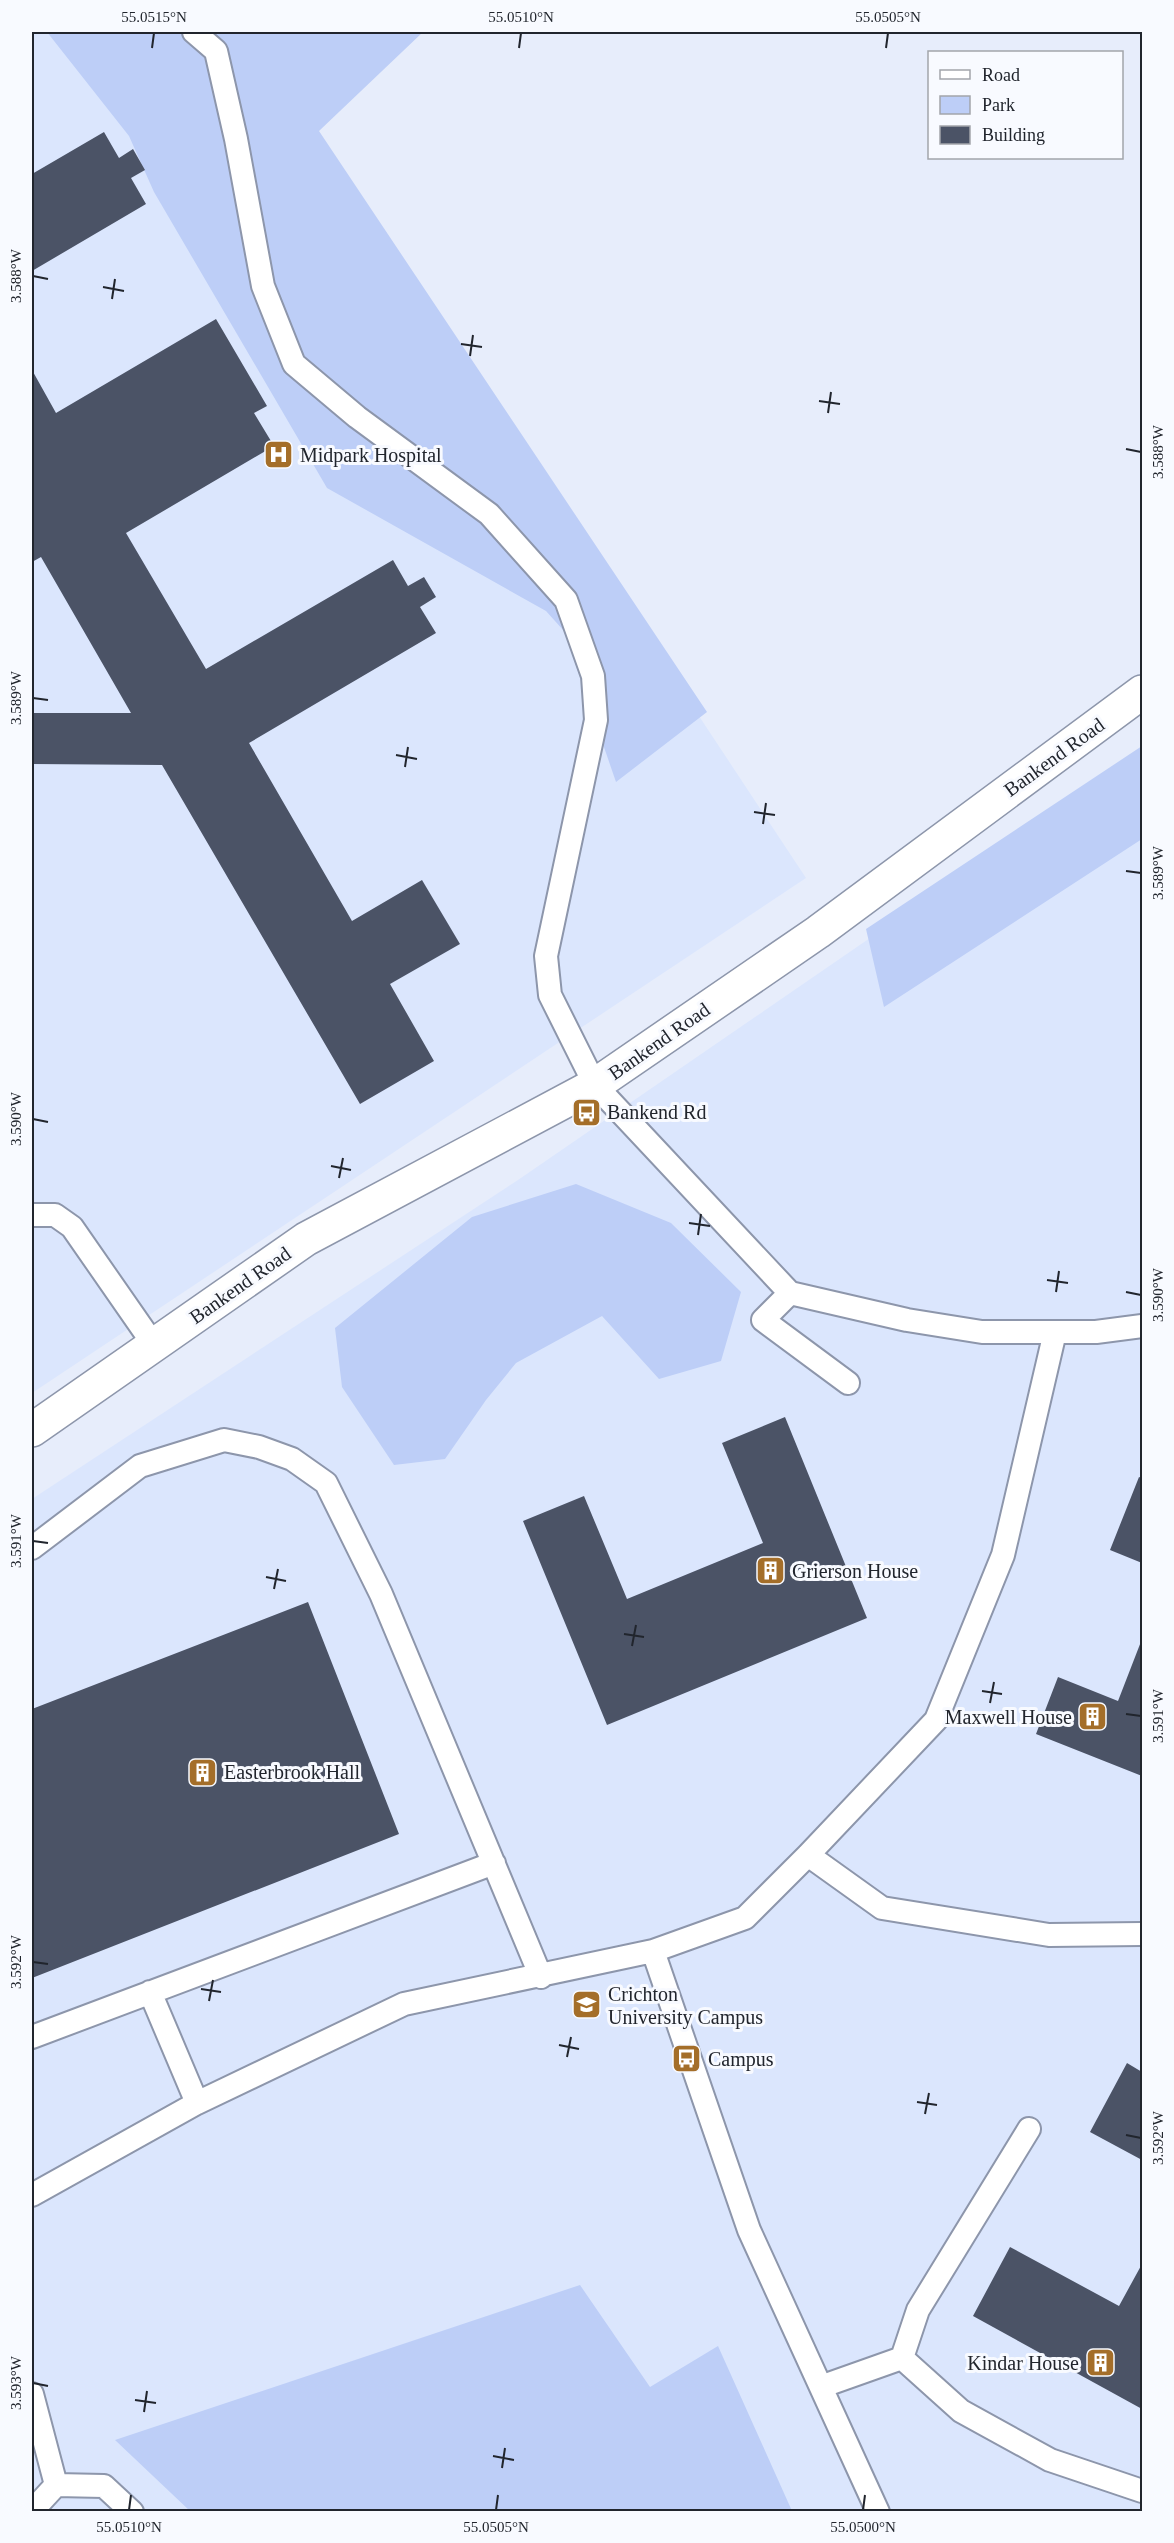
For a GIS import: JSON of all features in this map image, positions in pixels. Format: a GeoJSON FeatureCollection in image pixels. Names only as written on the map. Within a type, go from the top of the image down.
{"type":"FeatureCollection","features":[{"type":"Feature","properties":{"kind":"street","name":"Bankend Road"},"geometry":{"type":"LineString","coordinates":[[32,1430],[306,1239],[595,1085],[818,932],[1143,692]]}},
{"type":"Feature","properties":{"kind":"lane"},"geometry":{"type":"LineString","coordinates":[[194,32],[216,51],[236,139],[263,286],[294,364],[357,417],[489,514],[566,600],[593,676],[596,720],[546,957],[550,994],[595,1085],[790,1293],[907,1320],[982,1332],[1096,1332],[1143,1326]]}},
{"type":"Feature","properties":{"kind":"lane"},"geometry":{"type":"LineString","coordinates":[[32,1215],[55,1215],[72,1227],[154,1345]]}},
{"type":"Feature","properties":{"kind":"lane"},"geometry":{"type":"LineString","coordinates":[[790,1293],[763,1320],[848,1383]]}},
{"type":"Feature","properties":{"kind":"lane"},"geometry":{"type":"LineString","coordinates":[[32,2194],[197,2103],[404,2004],[541,1977],[653,1951],[745,1918],[936,1720],[1003,1555],[1055,1332]]}},
{"type":"Feature","properties":{"kind":"lane"},"geometry":{"type":"LineString","coordinates":[[32,1548],[140,1466],[224,1440],[259,1447],[292,1459],[326,1483],[381,1594],[541,1977]]}},
{"type":"Feature","properties":{"kind":"lane"},"geometry":{"type":"LineString","coordinates":[[808,1855],[882,1908],[1049,1935],[1143,1934]]}},
{"type":"Feature","properties":{"kind":"lane"},"geometry":{"type":"LineString","coordinates":[[32,2037],[494,1863]]}},
{"type":"Feature","properties":{"kind":"lane"},"geometry":{"type":"LineString","coordinates":[[653,1951],[749,2230],[823,2386],[878,2511]]}},
{"type":"Feature","properties":{"kind":"lane"},"geometry":{"type":"LineString","coordinates":[[150,1992],[197,2103]]}},
{"type":"Feature","properties":{"kind":"lane"},"geometry":{"type":"LineString","coordinates":[[902,2358],[918,2310],[1029,2129]]}},
{"type":"Feature","properties":{"kind":"lane"},"geometry":{"type":"LineString","coordinates":[[823,2386],[902,2358]]}},
{"type":"Feature","properties":{"kind":"lane"},"geometry":{"type":"LineString","coordinates":[[902,2358],[961,2411],[1050,2460],[1143,2491]]}},
{"type":"Feature","properties":{"kind":"lane"},"geometry":{"type":"LineString","coordinates":[[32,2394],[56,2485]]}},
{"type":"Feature","properties":{"kind":"lane"},"geometry":{"type":"LineString","coordinates":[[32,2511],[56,2485],[104,2486],[132,2511]]}},
{"type":"Feature","properties":{"kind":"shaded area","name":"Midpark Hospital"},"geometry":{"type":"Polygon","coordinates":[[[32,32],[247,32],[806,878],[32,1393],[32,32]]]}},
{"type":"Feature","properties":{"kind":"shaded area","name":"Crichton University Campus"},"geometry":{"type":"Polygon","coordinates":[[[1142,751],[1142,2511],[32,2512],[32,1499],[518,1180],[1142,751]]]}},
{"type":"Feature","properties":{"kind":"green space"},"geometry":{"type":"Polygon","coordinates":[[[47,32],[423,32],[319,131],[707,712],[616,782],[564,631],[546,611],[327,488],[154,192],[129,136],[47,32]]]}},
{"type":"Feature","properties":{"kind":"green space"},"geometry":{"type":"Polygon","coordinates":[[[1142,746],[1142,839],[884,1007],[866,929],[1142,746]]]}},
{"type":"Feature","properties":{"kind":"green space"},"geometry":{"type":"Polygon","coordinates":[[[576,1184],[671,1223],[741,1292],[721,1361],[659,1379],[602,1316],[516,1363],[486,1400],[445,1459],[394,1465],[342,1387],[335,1328],[472,1217],[576,1184]]]}},
{"type":"Feature","properties":{"kind":"green space"},"geometry":{"type":"Polygon","coordinates":[[[580,2285],[650,2387],[718,2346],[792,2511],[190,2511],[115,2440],[580,2285]]]}},
{"type":"Feature","properties":{"kind":"building"},"geometry":{"type":"Polygon","coordinates":[[[104,132],[119,158],[133,149],[145,170],[131,178],[146,204],[32,271],[32,174],[104,132]]]}},
{"type":"Feature","properties":{"kind":"building"},"geometry":{"type":"Polygon","coordinates":[[[216,319],[267,406],[254,413],[274,446],[126,533],[206,669],[393,560],[408,586],[424,577],[436,597],[420,607],[436,633],[249,743],[352,921],[422,880],[460,944],[390,984],[434,1061],[360,1104],[162,765],[32,764],[32,713],[131,713],[41,557],[32,562],[32,370],[56,413],[216,319]]]}},
{"type":"Feature","properties":{"kind":"building","name":"Grierson House"},"geometry":{"type":"Polygon","coordinates":[[[785,1417],[867,1618],[607,1725],[523,1521],[584,1496],[627,1599],[763,1543],[722,1443],[785,1417]]]}},
{"type":"Feature","properties":{"kind":"building"},"geometry":{"type":"Polygon","coordinates":[[[1139,1477],[1142,1478],[1142,1563],[1110,1550],[1139,1477]]]}},
{"type":"Feature","properties":{"kind":"building","name":"Easterbrook Hall"},"geometry":{"type":"Polygon","coordinates":[[[308,1602],[399,1834],[32,1978],[32,1709],[308,1602]]]}},
{"type":"Feature","properties":{"kind":"building","name":"Maxwell House"},"geometry":{"type":"Polygon","coordinates":[[[1142,1639],[1142,1776],[1036,1734],[1058,1677],[1118,1701],[1142,1639]]]}},
{"type":"Feature","properties":{"kind":"building"},"geometry":{"type":"Polygon","coordinates":[[[1127,2063],[1142,2072],[1142,2160],[1090,2132],[1127,2063]]]}},
{"type":"Feature","properties":{"kind":"building","name":"Kindar House"},"geometry":{"type":"Polygon","coordinates":[[[1010,2247],[1119,2306],[1142,2264],[1142,2409],[973,2316],[1010,2247]]]}},
{"type":"Feature","properties":{"kind":"place","name":"Midpark Hospital"},"geometry":{"type":"Point","coordinates":[279,455]}},
{"type":"Feature","properties":{"kind":"place","name":"Bankend Rd"},"geometry":{"type":"Point","coordinates":[586,1112]}},
{"type":"Feature","properties":{"kind":"place","name":"Grierson House"},"geometry":{"type":"Point","coordinates":[771,1571]}},
{"type":"Feature","properties":{"kind":"place","name":"Maxwell House"},"geometry":{"type":"Point","coordinates":[1093,1717]}},
{"type":"Feature","properties":{"kind":"place","name":"Easterbrook Hall"},"geometry":{"type":"Point","coordinates":[203,1772]}},
{"type":"Feature","properties":{"kind":"place","name":"Crichton University Campus"},"geometry":{"type":"Point","coordinates":[587,2005]}},
{"type":"Feature","properties":{"kind":"place","name":"Campus"},"geometry":{"type":"Point","coordinates":[687,2059]}},
{"type":"Feature","properties":{"kind":"place","name":"Kindar House"},"geometry":{"type":"Point","coordinates":[1100,2363]}}]}
